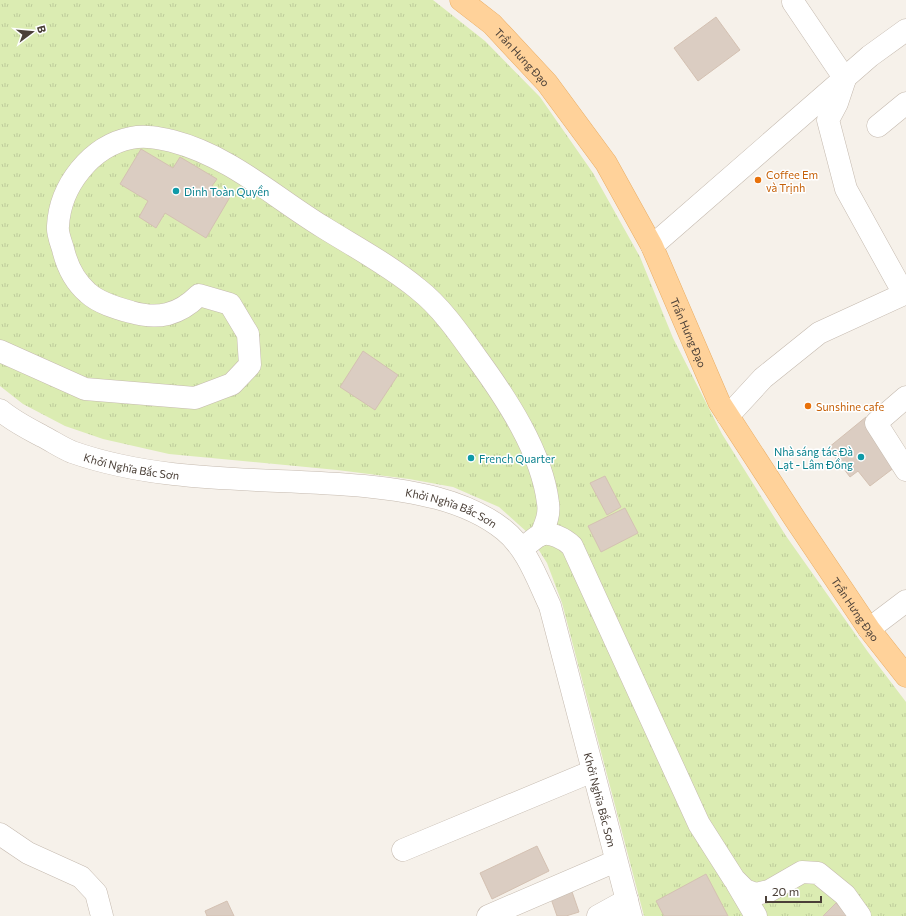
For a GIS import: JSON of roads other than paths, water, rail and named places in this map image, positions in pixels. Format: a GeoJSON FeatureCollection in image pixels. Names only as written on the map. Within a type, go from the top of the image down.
{"type":"FeatureCollection","features":[{"type":"Feature","properties":{"kind":"main road","name":"Trần Hưng Đạo"},"geometry":{"type":"LineString","coordinates":[[461,0],[492,24],[547,83],[606,163],[652,246],[719,402],[795,520],[869,629],[906,676]]}},
{"type":"Feature","properties":{"kind":"street"},"geometry":{"type":"LineString","coordinates":[[793,2],[845,79]]}},
{"type":"Feature","properties":{"kind":"street"},"geometry":{"type":"LineString","coordinates":[[652,246],[870,56],[906,30]]}},
{"type":"Feature","properties":{"kind":"street"},"geometry":{"type":"LineString","coordinates":[[728,416],[763,378],[820,333],[904,294],[846,189],[828,120],[837,103],[845,79]]}},
{"type":"Feature","properties":{"kind":"street"},"geometry":{"type":"LineString","coordinates":[[878,126],[906,103]]}},
{"type":"Feature","properties":{"kind":"street"},"geometry":{"type":"LineString","coordinates":[[0,352],[85,389],[196,398],[232,384],[250,365],[248,334],[230,304],[199,295],[190,304],[167,316],[140,315],[113,307],[88,294],[68,270],[57,228],[63,200],[76,174],[100,151],[130,138],[150,136],[207,153],[246,175],[322,227],[370,255],[419,290],[456,328],[509,403],[527,438],[540,472],[549,504],[548,520],[541,535],[520,549]]}},
{"type":"Feature","properties":{"kind":"street"},"geometry":{"type":"LineString","coordinates":[[906,397],[876,422],[906,470]]}},
{"type":"Feature","properties":{"kind":"street","name":"Khởi Nghĩa Bắc Sơn"},"geometry":{"type":"LineString","coordinates":[[0,410],[10,419],[72,451],[148,472],[207,478],[304,481],[396,489],[442,500],[469,509],[484,516],[505,531],[520,549],[528,562],[550,606],[629,908]]}},
{"type":"Feature","properties":{"kind":"street"},"geometry":{"type":"LineString","coordinates":[[541,535],[562,539],[572,546],[699,824],[756,916]]}},
{"type":"Feature","properties":{"kind":"street"},"geometry":{"type":"LineString","coordinates":[[869,629],[906,601]]}},
{"type":"Feature","properties":{"kind":"street"},"geometry":{"type":"LineString","coordinates":[[404,850],[593,771]]}},
{"type":"Feature","properties":{"kind":"street"},"geometry":{"type":"LineString","coordinates":[[0,834],[28,853],[81,877],[96,893],[102,916]]}},
{"type":"Feature","properties":{"kind":"street"},"geometry":{"type":"LineString","coordinates":[[488,916],[616,861]]}},
{"type":"Feature","properties":{"kind":"street"},"geometry":{"type":"LineString","coordinates":[[734,879],[745,890],[756,894],[769,891],[802,872],[818,873],[845,895],[860,916]]}},
{"type":"Feature","properties":{"kind":"street"},"geometry":{"type":"LineString","coordinates":[[598,916],[629,908]]}},
{"type":"Feature","properties":{"kind":"place","name":"Coffee Em và Trịnh"},"geometry":{"type":"Point","coordinates":[758,180]}},
{"type":"Feature","properties":{"kind":"place","name":"Dinh Toàn Quyền"},"geometry":{"type":"Point","coordinates":[176,191]}},
{"type":"Feature","properties":{"kind":"place","name":"Sunshine cafe"},"geometry":{"type":"Point","coordinates":[808,406]}},
{"type":"Feature","properties":{"kind":"place","name":"Nhà sáng tác Đà Lạt - Lâm Đồng"},"geometry":{"type":"Point","coordinates":[861,457]}},
{"type":"Feature","properties":{"kind":"place","name":"French Quarter"},"geometry":{"type":"Point","coordinates":[471,458]}}]}
